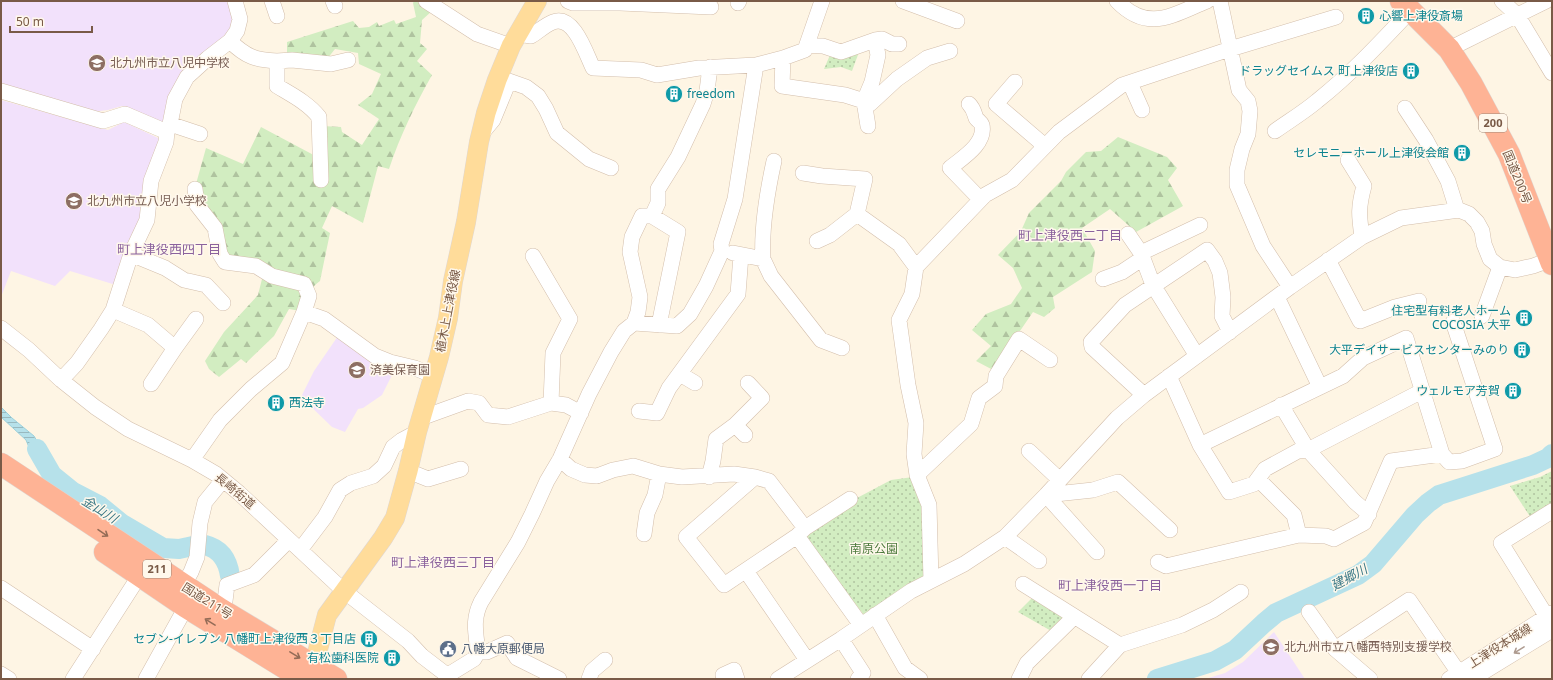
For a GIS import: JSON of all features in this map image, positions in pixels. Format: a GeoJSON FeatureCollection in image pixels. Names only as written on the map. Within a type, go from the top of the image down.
{"type":"FeatureCollection","features":[{"type":"Feature","properties":{"kind":"highway","name":"国道200号"},"geometry":{"type":"LineString","coordinates":[[1406,5],[1449,49],[1471,83],[1508,154],[1551,261]]}},
{"type":"Feature","properties":{"kind":"highway","name":"国道211号"},"geometry":{"type":"LineString","coordinates":[[1,464],[144,570],[186,607],[312,676],[336,679]]}},
{"type":"Feature","properties":{"kind":"highway","name":"国道211号"},"geometry":{"type":"LineString","coordinates":[[1,479],[144,570],[183,586],[220,609],[312,676]]}},
{"type":"Feature","properties":{"kind":"main road","name":"植木上上津役線"},"geometry":{"type":"LineString","coordinates":[[312,676],[327,615],[383,538],[394,518],[434,376],[448,318],[453,281],[466,222],[486,113],[497,80],[514,40],[537,1]]}},
{"type":"Feature","properties":{"kind":"street"},"geometry":{"type":"LineString","coordinates":[[61,380],[77,363],[113,310],[131,254],[147,220],[151,181],[166,142],[175,99],[187,77],[230,41],[237,31],[240,19],[235,1]]}},
{"type":"Feature","properties":{"kind":"street"},"geometry":{"type":"LineString","coordinates":[[272,1],[277,16]]}},
{"type":"Feature","properties":{"kind":"street"},"geometry":{"type":"LineString","coordinates":[[426,1],[477,34],[514,40],[531,36],[554,22],[564,22],[576,33],[593,68],[640,70],[657,75],[710,67],[756,65],[806,50],[822,1]]}},
{"type":"Feature","properties":{"kind":"street"},"geometry":{"type":"LineString","coordinates":[[568,1],[573,3],[620,3],[711,7]]}},
{"type":"Feature","properties":{"kind":"street"},"geometry":{"type":"LineString","coordinates":[[903,1],[928,5],[957,21]]}},
{"type":"Feature","properties":{"kind":"street"},"geometry":{"type":"LineString","coordinates":[[1117,1],[1132,14],[1143,18],[1156,20],[1207,1]]}},
{"type":"Feature","properties":{"kind":"street"},"geometry":{"type":"LineString","coordinates":[[1220,1],[1239,90],[1248,101],[1250,111],[1248,134],[1242,149],[1237,170],[1237,185],[1263,246],[1290,287]]}},
{"type":"Feature","properties":{"kind":"street"},"geometry":{"type":"LineString","coordinates":[[1502,1],[1517,15],[1552,73]]}},
{"type":"Feature","properties":{"kind":"street"},"geometry":{"type":"LineString","coordinates":[[1449,49],[1546,1]]}},
{"type":"Feature","properties":{"kind":"street"},"geometry":{"type":"LineString","coordinates":[[1275,131],[1316,102],[1374,50],[1406,5]]}},
{"type":"Feature","properties":{"kind":"street"},"geometry":{"type":"LineString","coordinates":[[931,580],[929,505],[917,475],[914,454],[916,423],[908,385],[899,320],[912,294],[916,267],[980,199],[1012,180],[1059,132],[1122,85],[1230,49],[1336,17]]}},
{"type":"Feature","properties":{"kind":"street"},"geometry":{"type":"LineString","coordinates":[[807,45],[823,46],[841,52],[874,40],[882,39],[892,44],[899,44]]}},
{"type":"Feature","properties":{"kind":"street"},"geometry":{"type":"LineString","coordinates":[[868,126],[864,101],[872,82],[878,55],[874,40]]}},
{"type":"Feature","properties":{"kind":"street"},"geometry":{"type":"LineString","coordinates":[[230,41],[241,52],[251,57],[265,60],[292,60],[331,64],[348,60]]}},
{"type":"Feature","properties":{"kind":"street"},"geometry":{"type":"LineString","coordinates":[[783,58],[782,86],[844,95],[870,104],[897,79],[927,58],[950,51]]}},
{"type":"Feature","properties":{"kind":"street"},"geometry":{"type":"LineString","coordinates":[[277,61],[277,86],[300,99],[313,109],[319,117],[321,180]]}},
{"type":"Feature","properties":{"kind":"street"},"geometry":{"type":"LineString","coordinates":[[634,323],[676,326],[690,314],[706,286],[722,251],[721,244],[735,199],[756,65]]}},
{"type":"Feature","properties":{"kind":"street"},"geometry":{"type":"LineString","coordinates":[[652,216],[658,203],[658,189],[678,157],[703,104],[707,91],[710,67]]}},
{"type":"Feature","properties":{"kind":"street"},"geometry":{"type":"LineString","coordinates":[[481,134],[493,120],[509,81],[526,87],[538,96],[546,108],[557,133],[589,159],[611,168]]}},
{"type":"Feature","properties":{"kind":"street"},"geometry":{"type":"LineString","coordinates":[[1015,82],[996,104],[1045,146]]}},
{"type":"Feature","properties":{"kind":"street"},"geometry":{"type":"LineString","coordinates":[[1130,83],[1142,110]]}},
{"type":"Feature","properties":{"kind":"street"},"geometry":{"type":"LineString","coordinates":[[1,91],[103,121],[125,114],[168,128],[200,134]]}},
{"type":"Feature","properties":{"kind":"street"},"geometry":{"type":"LineString","coordinates":[[969,104],[974,109],[976,117],[982,124],[982,135],[974,147],[950,168],[980,199]]}},
{"type":"Feature","properties":{"kind":"street"},"geometry":{"type":"LineString","coordinates":[[1405,108],[1426,140],[1448,181],[1456,210]]}},
{"type":"Feature","properties":{"kind":"street"},"geometry":{"type":"LineString","coordinates":[[1348,160],[1364,186],[1358,214],[1362,237]]}},
{"type":"Feature","properties":{"kind":"street"},"geometry":{"type":"LineString","coordinates":[[774,161],[769,183],[762,241],[763,259],[771,276],[821,340],[842,348]]}},
{"type":"Feature","properties":{"kind":"street"},"geometry":{"type":"LineString","coordinates":[[803,173],[822,176],[868,174],[857,214],[830,235],[817,241]]}},
{"type":"Feature","properties":{"kind":"street"},"geometry":{"type":"LineString","coordinates":[[192,460],[220,420],[251,389],[282,363],[304,312],[309,296],[304,284],[272,276],[256,266],[224,262],[220,254],[215,228],[197,204],[195,189]]}},
{"type":"Feature","properties":{"kind":"street"},"geometry":{"type":"LineString","coordinates":[[778,679],[841,639],[911,591],[964,564],[1005,537],[1117,418],[1144,395],[1290,287],[1362,237],[1402,218],[1456,210],[1469,214],[1477,222],[1482,231],[1484,244],[1490,259],[1500,267],[1515,270],[1551,261]]}},
{"type":"Feature","properties":{"kind":"street"},"geometry":{"type":"LineString","coordinates":[[857,214],[898,244],[916,267]]}},
{"type":"Feature","properties":{"kind":"street"},"geometry":{"type":"LineString","coordinates":[[450,677],[474,659],[478,652],[474,624],[476,612],[518,542],[547,481],[560,459],[589,394],[611,352],[624,331],[634,323],[638,312],[640,297],[630,252],[632,237],[642,216],[652,216],[678,232],[659,325]]}},
{"type":"Feature","properties":{"kind":"street"},"geometry":{"type":"LineString","coordinates":[[1103,279],[1122,272],[1142,255],[1200,225]]}},
{"type":"Feature","properties":{"kind":"street"},"geometry":{"type":"LineString","coordinates":[[1128,234],[1142,255],[1153,285],[1197,356]]}},
{"type":"Feature","properties":{"kind":"street"},"geometry":{"type":"LineString","coordinates":[[1144,395],[1092,347],[1091,342],[1125,305],[1207,250],[1215,261],[1220,273],[1223,297],[1222,316],[1230,332]]}},
{"type":"Feature","properties":{"kind":"street"},"geometry":{"type":"LineString","coordinates":[[722,251],[763,259]]}},
{"type":"Feature","properties":{"kind":"street"},"geometry":{"type":"LineString","coordinates":[[131,254],[165,268],[184,280],[206,285],[223,303]]}},
{"type":"Feature","properties":{"kind":"street"},"geometry":{"type":"LineString","coordinates":[[639,411],[657,413],[669,388],[738,294],[741,255]]}},
{"type":"Feature","properties":{"kind":"street"},"geometry":{"type":"LineString","coordinates":[[533,256],[570,319],[553,353],[551,403]]}},
{"type":"Feature","properties":{"kind":"street"},"geometry":{"type":"LineString","coordinates":[[1328,260],[1360,322],[1395,307],[1420,301]]}},
{"type":"Feature","properties":{"kind":"street"},"geometry":{"type":"LineString","coordinates":[[1482,316],[1500,267]]}},
{"type":"Feature","properties":{"kind":"street"},"geometry":{"type":"LineString","coordinates":[[1277,297],[1320,387]]}},
{"type":"Feature","properties":{"kind":"street"},"geometry":{"type":"LineString","coordinates":[[113,310],[148,325],[175,348]]}},
{"type":"Feature","properties":{"kind":"street"},"geometry":{"type":"LineString","coordinates":[[304,312],[324,319],[375,356],[390,362],[416,368],[434,376]]}},
{"type":"Feature","properties":{"kind":"street"},"geometry":{"type":"LineString","coordinates":[[151,384],[196,319]]}},
{"type":"Feature","properties":{"kind":"street"},"geometry":{"type":"LineString","coordinates":[[1200,445],[1343,376],[1363,358],[1406,338],[1442,454],[1448,462],[1462,461],[1495,449],[1453,322]]}},
{"type":"Feature","properties":{"kind":"street","name":"長崎街道"},"geometry":{"type":"LineString","coordinates":[[1,328],[29,350],[84,399],[128,430],[192,460],[223,480],[344,591],[408,641],[422,656],[450,677]]}},
{"type":"Feature","properties":{"kind":"street"},"geometry":{"type":"LineString","coordinates":[[917,475],[971,424],[979,398],[995,386],[996,376],[1019,339],[1050,360]]}},
{"type":"Feature","properties":{"kind":"street"},"geometry":{"type":"LineString","coordinates":[[680,374],[695,383]]}},
{"type":"Feature","properties":{"kind":"street"},"geometry":{"type":"LineString","coordinates":[[1169,376],[1200,445],[1228,492],[1254,484],[1265,469],[1298,451],[1308,450],[1422,391]]}},
{"type":"Feature","properties":{"kind":"street"},"geometry":{"type":"LineString","coordinates":[[708,476],[713,461],[716,439],[735,425],[762,398],[748,383]]}},
{"type":"Feature","properties":{"kind":"street"},"geometry":{"type":"LineString","coordinates":[[220,609],[225,601],[227,585],[254,575],[294,545],[325,517],[340,490],[351,484],[373,476],[384,466],[393,447],[419,425],[468,401],[479,403],[488,414],[508,417],[551,403],[566,405],[581,413]]}},
{"type":"Feature","properties":{"kind":"street"},"geometry":{"type":"LineString","coordinates":[[1281,405],[1308,450],[1355,502],[1369,514]]}},
{"type":"Feature","properties":{"kind":"street"},"geometry":{"type":"LineString","coordinates":[[735,425],[745,435]]}},
{"type":"Feature","properties":{"kind":"street"},"geometry":{"type":"LineString","coordinates":[[1030,451],[1060,480]]}},
{"type":"Feature","properties":{"kind":"street"},"geometry":{"type":"LineString","coordinates":[[1158,562],[1166,566],[1299,535],[1326,536],[1334,539],[1364,523],[1391,460],[1442,454]]}},
{"type":"Feature","properties":{"kind":"street"},"geometry":{"type":"LineString","coordinates":[[560,459],[571,469],[585,475],[597,476],[613,470],[633,466],[659,474],[682,477],[734,474],[769,481],[861,624]]}},
{"type":"Feature","properties":{"kind":"street"},"geometry":{"type":"LineString","coordinates":[[408,471],[428,479],[461,469]]}},
{"type":"Feature","properties":{"kind":"street"},"geometry":{"type":"LineString","coordinates":[[644,534],[647,513],[656,495],[659,474]]}},
{"type":"Feature","properties":{"kind":"street"},"geometry":{"type":"LineString","coordinates":[[755,477],[686,537],[724,585],[850,499]]}},
{"type":"Feature","properties":{"kind":"street"},"geometry":{"type":"LineString","coordinates":[[1258,479],[1294,515],[1299,535]]}},
{"type":"Feature","properties":{"kind":"street"},"geometry":{"type":"LineString","coordinates":[[183,586],[197,557],[200,523],[206,502],[223,480]]}},
{"type":"Feature","properties":{"kind":"street"},"geometry":{"type":"LineString","coordinates":[[1046,494],[1093,490],[1118,482],[1170,530]]}},
{"type":"Feature","properties":{"kind":"street"},"geometry":{"type":"LineString","coordinates":[[1046,494],[1097,552]]}},
{"type":"Feature","properties":{"kind":"street"},"geometry":{"type":"LineString","coordinates":[[1551,621],[1500,543],[1552,511]]}},
{"type":"Feature","properties":{"kind":"street"},"geometry":{"type":"LineString","coordinates":[[1005,537],[1039,560]]}},
{"type":"Feature","properties":{"kind":"street"},"geometry":{"type":"LineString","coordinates":[[73,679],[144,570]]}},
{"type":"Feature","properties":{"kind":"street"},"geometry":{"type":"LineString","coordinates":[[746,571],[807,660]]}},
{"type":"Feature","properties":{"kind":"street"},"geometry":{"type":"LineString","coordinates":[[1023,584],[1120,645]]}},
{"type":"Feature","properties":{"kind":"street"},"geometry":{"type":"LineString","coordinates":[[1,588],[93,649]]}},
{"type":"Feature","properties":{"kind":"street"},"geometry":{"type":"LineString","coordinates":[[1089,679],[1120,645],[1182,625],[1213,610],[1241,592]]}},
{"type":"Feature","properties":{"kind":"street"},"geometry":{"type":"LineString","coordinates":[[1334,649],[1409,600],[1456,677]]}},
{"type":"Feature","properties":{"kind":"street"},"geometry":{"type":"LineString","coordinates":[[146,679],[186,607]]}},
{"type":"Feature","properties":{"kind":"street"},"geometry":{"type":"LineString","coordinates":[[1309,612],[1334,649],[1370,679]]}},
{"type":"Feature","properties":{"kind":"street"},"geometry":{"type":"LineString","coordinates":[[875,615],[901,673],[920,679]]}},
{"type":"Feature","properties":{"kind":"street"},"geometry":{"type":"LineString","coordinates":[[1019,679],[1027,663],[1074,617]]}},
{"type":"Feature","properties":{"kind":"street","name":"上津役本城線"},"geometry":{"type":"LineString","coordinates":[[1456,677],[1551,621]]}},
{"type":"Feature","properties":{"kind":"street","name":"上津役本城線"},"geometry":{"type":"LineString","coordinates":[[1472,679],[1551,621]]}},
{"type":"Feature","properties":{"kind":"street"},"geometry":{"type":"LineString","coordinates":[[841,639],[863,673],[858,679]]}},
{"type":"Feature","properties":{"kind":"street"},"geometry":{"type":"LineString","coordinates":[[478,652],[487,652],[507,643],[517,658],[559,679]]}},
{"type":"Feature","properties":{"kind":"street"},"geometry":{"type":"LineString","coordinates":[[589,679],[592,671],[605,660]]}},
{"type":"Feature","properties":{"kind":"street"},"geometry":{"type":"LineString","coordinates":[[1,674],[9,679]]}},
{"type":"Feature","properties":{"kind":"shaded area","name":"北九州市立八児中学校"},"geometry":{"type":"Polygon","coordinates":[[[1,1],[228,1],[234,21],[232,30],[204,53],[163,125],[122,106],[92,112],[1,89],[1,1]]]}},
{"type":"Feature","properties":{"kind":"shaded area","name":"北九州市立八児小学校"},"geometry":{"type":"Polygon","coordinates":[[[1,100],[108,130],[124,122],[158,138],[161,143],[144,219],[116,285],[70,271],[55,286],[11,271],[1,297],[1,100]]]}},
{"type":"Feature","properties":{"kind":"shaded area"},"geometry":{"type":"Polygon","coordinates":[[[338,336],[393,373],[382,395],[363,408],[358,409],[345,432],[332,427],[301,397],[314,371],[338,336]]]}},
{"type":"Feature","properties":{"kind":"shaded area","name":"北九州市立八幡西特別支援学校"},"geometry":{"type":"Polygon","coordinates":[[[1274,632],[1305,679],[1205,679],[1225,673],[1243,662],[1274,632]]]}},
{"type":"Feature","properties":{"kind":"green space"},"geometry":{"type":"Polygon","coordinates":[[[414,1],[417,1],[432,11],[422,20],[420,43],[427,49],[417,61],[432,75],[408,121],[389,169],[378,166],[363,223],[332,206],[322,228],[330,233],[320,281],[307,294],[300,311],[289,309],[274,336],[246,363],[241,359],[219,377],[209,369],[205,361],[224,332],[258,295],[263,275],[227,259],[200,203],[196,184],[206,148],[243,164],[261,127],[323,160],[322,126],[341,127],[342,132],[362,145],[379,119],[358,105],[372,94],[381,74],[359,64],[358,53],[335,49],[327,59],[287,56],[287,42],[353,21],[359,28],[369,27],[377,22],[379,26],[394,20],[396,24],[416,17],[413,3],[414,1]]]}},
{"type":"Feature","properties":{"kind":"green space"},"geometry":{"type":"Polygon","coordinates":[[[859,52],[852,71],[841,67],[824,69],[830,55],[859,52]]]}},
{"type":"Feature","properties":{"kind":"green space"},"geometry":{"type":"Polygon","coordinates":[[[1118,137],[1167,157],[1177,168],[1168,180],[1183,206],[1136,232],[1110,209],[1082,228],[1095,251],[1092,272],[1053,297],[1055,308],[1044,317],[1033,312],[993,370],[976,361],[991,346],[972,330],[986,314],[1011,304],[1022,288],[1013,268],[998,255],[1021,231],[1029,213],[1061,181],[1066,172],[1086,152],[1101,151],[1118,137]]]}},
{"type":"Feature","properties":{"kind":"green space"},"geometry":{"type":"Polygon","coordinates":[[[1552,471],[1552,505],[1531,518],[1510,486],[1540,477],[1552,471]]]}},
{"type":"Feature","properties":{"kind":"green space","name":"南原公園"},"geometry":{"type":"Polygon","coordinates":[[[913,477],[923,503],[924,577],[903,587],[864,615],[804,538],[857,498],[891,480],[913,477]]]}},
{"type":"Feature","properties":{"kind":"green space"},"geometry":{"type":"Polygon","coordinates":[[[1032,598],[1066,619],[1053,632],[1018,612],[1032,598]]]}},
{"type":"Feature","properties":{"kind":"water"},"geometry":{"type":"Polygon","coordinates":[[[1,407],[34,436],[57,475],[38,469],[26,440],[1,417],[1,407]]]}},
{"type":"Feature","properties":{"kind":"waterway","name":"金山川"},"geometry":{"type":"LineString","coordinates":[[37,449],[52,475],[73,492],[100,506],[122,524],[163,548],[179,549],[193,546]]}},
{"type":"Feature","properties":{"kind":"waterway","name":"建郷川"},"geometry":{"type":"LineString","coordinates":[[1157,679],[1215,661],[1235,650],[1276,613],[1358,575],[1373,564],[1415,515],[1439,495],[1533,465],[1548,458],[1552,454]]}},
{"type":"Feature","properties":{"kind":"waterway","name":"金山川"},"geometry":{"type":"LineString","coordinates":[[205,545],[215,549],[223,556],[228,565],[230,576]]}},
{"type":"Feature","properties":{"kind":"place","name":"心響上津役斎場"},"geometry":{"type":"Point","coordinates":[1366,16]}},
{"type":"Feature","properties":{"kind":"place","name":"北九州市立八児中学校"},"geometry":{"type":"Point","coordinates":[97,63]}},
{"type":"Feature","properties":{"kind":"place","name":"ドラッグセイムス 町上津役店"},"geometry":{"type":"Point","coordinates":[1411,71]}},
{"type":"Feature","properties":{"kind":"place","name":"freedom"},"geometry":{"type":"Point","coordinates":[674,94]}},
{"type":"Feature","properties":{"kind":"place","name":"セレモニーホール上津役会館"},"geometry":{"type":"Point","coordinates":[1462,153]}},
{"type":"Feature","properties":{"kind":"place","name":"北九州市立八児小学校"},"geometry":{"type":"Point","coordinates":[74,201]}},
{"type":"Feature","properties":{"kind":"place","name":"住宅型有料老人ホーム COCOSIA 大平"},"geometry":{"type":"Point","coordinates":[1524,318]}},
{"type":"Feature","properties":{"kind":"place","name":"大平デイサービスセンターみのり"},"geometry":{"type":"Point","coordinates":[1522,350]}},
{"type":"Feature","properties":{"kind":"place","name":"済美保育園"},"geometry":{"type":"Point","coordinates":[357,370]}},
{"type":"Feature","properties":{"kind":"place","name":"ウェルモア芳賀"},"geometry":{"type":"Point","coordinates":[1513,391]}},
{"type":"Feature","properties":{"kind":"place","name":"西法寺"},"geometry":{"type":"Point","coordinates":[276,403]}},
{"type":"Feature","properties":{"kind":"place","name":"セブン-イレブン 八幡町上津役西３丁目店"},"geometry":{"type":"Point","coordinates":[369,639]}},
{"type":"Feature","properties":{"kind":"place","name":"北九州市立八幡西特別支援学校"},"geometry":{"type":"Point","coordinates":[1271,647]}},
{"type":"Feature","properties":{"kind":"place","name":"八幡大原郵便局"},"geometry":{"type":"Point","coordinates":[448,649]}},
{"type":"Feature","properties":{"kind":"place","name":"有松歯科医院"},"geometry":{"type":"Point","coordinates":[392,658]}},
{"type":"Feature","properties":{"kind":"district","name":"町上津役西二丁目"},"geometry":{"type":"Point","coordinates":[1070,235]}},
{"type":"Feature","properties":{"kind":"district","name":"町上津役西四丁目"},"geometry":{"type":"Point","coordinates":[169,249]}},
{"type":"Feature","properties":{"kind":"district","name":"町上津役西三丁目"},"geometry":{"type":"Point","coordinates":[443,562]}},
{"type":"Feature","properties":{"kind":"district","name":"町上津役西一丁目"},"geometry":{"type":"Point","coordinates":[1110,585]}}]}
